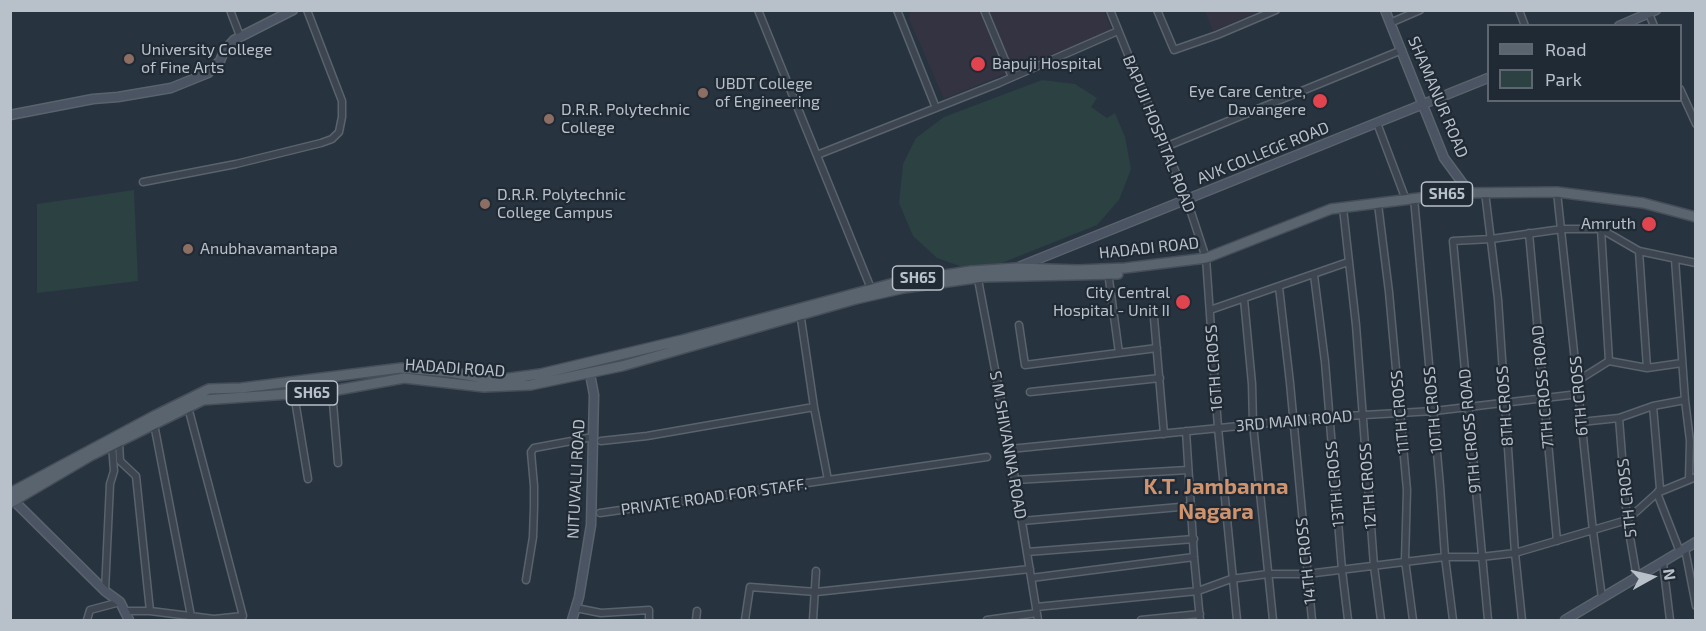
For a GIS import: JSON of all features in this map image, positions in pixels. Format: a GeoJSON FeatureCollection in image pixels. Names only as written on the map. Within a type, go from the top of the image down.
{"type":"FeatureCollection","features":[{"type":"Feature","properties":{"kind":"main road","name":"HADADI ROAD"},"geometry":{"type":"LineString","coordinates":[[11,499],[116,443],[204,400],[332,391],[404,378],[484,387],[515,387],[590,374],[635,362],[926,276],[977,274],[1016,268],[1043,272],[1108,272],[1206,258],[1331,209],[1469,192],[1557,192],[1643,203],[1695,218]]}},
{"type":"Feature","properties":{"kind":"main road"},"geometry":{"type":"LineString","coordinates":[[977,274],[1043,272]]}},
{"type":"Feature","properties":{"kind":"main road","name":"HADADI ROAD"},"geometry":{"type":"LineString","coordinates":[[11,499],[143,421],[208,389],[241,388],[401,368],[449,372],[495,380],[540,374],[800,312]]}},
{"type":"Feature","properties":{"kind":"street"},"geometry":{"type":"LineString","coordinates":[[230,10],[240,36]]}},
{"type":"Feature","properties":{"kind":"street"},"geometry":{"type":"LineString","coordinates":[[10,115],[82,101],[118,98],[171,88],[208,73],[220,61],[224,51],[234,40],[293,10]]}},
{"type":"Feature","properties":{"kind":"street"},"geometry":{"type":"LineString","coordinates":[[143,182],[236,164],[321,143],[332,139],[339,132],[342,101],[307,10]]}},
{"type":"Feature","properties":{"kind":"street"},"geometry":{"type":"LineString","coordinates":[[759,10],[872,292]]}},
{"type":"Feature","properties":{"kind":"street"},"geometry":{"type":"LineString","coordinates":[[897,10],[936,108]]}},
{"type":"Feature","properties":{"kind":"street"},"geometry":{"type":"LineString","coordinates":[[984,10],[1012,77]]}},
{"type":"Feature","properties":{"kind":"street","name":"BAPUJI HOSPITAL ROAD"},"geometry":{"type":"LineString","coordinates":[[1110,10],[1187,200],[1206,258]]}},
{"type":"Feature","properties":{"kind":"street"},"geometry":{"type":"LineString","coordinates":[[1157,10],[1174,50],[1276,10]]}},
{"type":"Feature","properties":{"kind":"street","name":"SHAMANUR ROAD"},"geometry":{"type":"LineString","coordinates":[[1384,10],[1444,158],[1469,192]]}},
{"type":"Feature","properties":{"kind":"street"},"geometry":{"type":"LineString","coordinates":[[1390,23],[1420,10]]}},
{"type":"Feature","properties":{"kind":"street"},"geometry":{"type":"LineString","coordinates":[[1624,24],[1651,12]]}},
{"type":"Feature","properties":{"kind":"street"},"geometry":{"type":"LineString","coordinates":[[817,154],[1012,77],[1118,31]]}},
{"type":"Feature","properties":{"kind":"street"},"geometry":{"type":"LineString","coordinates":[[1165,147],[1402,50]]}},
{"type":"Feature","properties":{"kind":"street","name":"AVK COLLEGE ROAD"},"geometry":{"type":"LineString","coordinates":[[1016,268],[1487,78]]}},
{"type":"Feature","properties":{"kind":"street"},"geometry":{"type":"LineString","coordinates":[[1682,94],[1695,124]]}},
{"type":"Feature","properties":{"kind":"street","name":"10TH CROSS"},"geometry":{"type":"LineString","coordinates":[[1377,123],[1410,199],[1434,411],[1445,557],[1453,621]]}},
{"type":"Feature","properties":{"kind":"street","name":"8TH CROSS"},"geometry":{"type":"LineString","coordinates":[[1485,192],[1498,299],[1515,553],[1522,621]]}},
{"type":"Feature","properties":{"kind":"street","name":"6TH CROSS"},"geometry":{"type":"LineString","coordinates":[[1557,192],[1602,598]]}},
{"type":"Feature","properties":{"kind":"street","name":"11TH CROSS"},"geometry":{"type":"LineString","coordinates":[[1378,204],[1407,490],[1406,561],[1413,621]]}},
{"type":"Feature","properties":{"kind":"street","name":"12TH CROSS"},"geometry":{"type":"LineString","coordinates":[[1343,208],[1356,325],[1374,566],[1381,621]]}},
{"type":"Feature","properties":{"kind":"street"},"geometry":{"type":"LineString","coordinates":[[1491,239],[1562,229],[1601,229],[1639,251],[1695,263]]}},
{"type":"Feature","properties":{"kind":"street"},"geometry":{"type":"LineString","coordinates":[[1601,229],[1609,361]]}},
{"type":"Feature","properties":{"kind":"street","name":"7TH CROSS ROAD"},"geometry":{"type":"LineString","coordinates":[[1529,233],[1557,541]]}},
{"type":"Feature","properties":{"kind":"street","name":"9TH CROSS ROAD"},"geometry":{"type":"LineString","coordinates":[[1488,621],[1453,241],[1491,239]]}},
{"type":"Feature","properties":{"kind":"street"},"geometry":{"type":"LineString","coordinates":[[1639,251],[1647,368]]}},
{"type":"Feature","properties":{"kind":"street"},"geometry":{"type":"LineString","coordinates":[[1043,272],[1048,255]]}},
{"type":"Feature","properties":{"kind":"street","name":"16TH CROSS"},"geometry":{"type":"LineString","coordinates":[[1206,258],[1218,428],[1231,579],[1237,621]]}},
{"type":"Feature","properties":{"kind":"street"},"geometry":{"type":"LineString","coordinates":[[1656,493],[1692,478],[1675,259]]}},
{"type":"Feature","properties":{"kind":"street"},"geometry":{"type":"LineString","coordinates":[[1210,310],[1348,262]]}},
{"type":"Feature","properties":{"kind":"street"},"geometry":{"type":"LineString","coordinates":[[1108,272],[1119,353]]}},
{"type":"Feature","properties":{"kind":"street","name":"S M SHIVANNA ROAD"},"geometry":{"type":"LineString","coordinates":[[977,274],[1010,449],[1038,621]]}},
{"type":"Feature","properties":{"kind":"street","name":"13TH CROSS"},"geometry":{"type":"LineString","coordinates":[[1314,275],[1348,621]]}},
{"type":"Feature","properties":{"kind":"street","name":"14TH CROSS"},"geometry":{"type":"LineString","coordinates":[[1279,287],[1312,621]]}},
{"type":"Feature","properties":{"kind":"street"},"geometry":{"type":"LineString","coordinates":[[1244,299],[1252,384],[1253,424],[1273,621]]}},
{"type":"Feature","properties":{"kind":"street","name":"PRIVATE ROAD FOR STAFF."},"geometry":{"type":"LineString","coordinates":[[800,312],[814,407],[828,480]]}},
{"type":"Feature","properties":{"kind":"street"},"geometry":{"type":"LineString","coordinates":[[1154,318],[1164,434]]}},
{"type":"Feature","properties":{"kind":"street"},"geometry":{"type":"LineString","coordinates":[[1019,325],[1025,365],[1157,348]]}},
{"type":"Feature","properties":{"kind":"street"},"geometry":{"type":"LineString","coordinates":[[1577,381],[1609,361],[1647,368],[1682,363]]}},
{"type":"Feature","properties":{"kind":"street","name":"NITUVALLI ROAD"},"geometry":{"type":"LineString","coordinates":[[572,621],[591,525],[597,439],[594,394],[590,374]]}},
{"type":"Feature","properties":{"kind":"street"},"geometry":{"type":"LineString","coordinates":[[1030,392],[1160,378]]}},
{"type":"Feature","properties":{"kind":"street"},"geometry":{"type":"LineString","coordinates":[[332,391],[338,463]]}},
{"type":"Feature","properties":{"kind":"street"},"geometry":{"type":"LineString","coordinates":[[294,394],[308,479]]}},
{"type":"Feature","properties":{"kind":"street","name":"3RD MAIN ROAD"},"geometry":{"type":"LineString","coordinates":[[1010,449],[1329,417],[1434,411],[1579,394]]}},
{"type":"Feature","properties":{"kind":"street"},"geometry":{"type":"LineString","coordinates":[[1581,422],[1619,418],[1653,406],[1685,400]]}},
{"type":"Feature","properties":{"kind":"street"},"geometry":{"type":"LineString","coordinates":[[987,621],[1036,610],[1198,591],[1231,579],[1268,574],[1307,574],[1445,557],[1481,557],[1515,553],[1593,531],[1627,520],[1660,489],[1653,406]]}},
{"type":"Feature","properties":{"kind":"street"},"geometry":{"type":"LineString","coordinates":[[125,610],[214,620],[243,616],[189,407]]}},
{"type":"Feature","properties":{"kind":"street"},"geometry":{"type":"LineString","coordinates":[[526,580],[533,527],[534,486],[531,452],[534,448],[597,439],[646,436],[814,407]]}},
{"type":"Feature","properties":{"kind":"street","name":"5TH CROSS"},"geometry":{"type":"LineString","coordinates":[[1619,418],[1627,520],[1637,578]]}},
{"type":"Feature","properties":{"kind":"street"},"geometry":{"type":"LineString","coordinates":[[154,424],[191,616]]}},
{"type":"Feature","properties":{"kind":"street"},"geometry":{"type":"LineString","coordinates":[[1141,621],[1200,617],[1186,431]]}},
{"type":"Feature","properties":{"kind":"street"},"geometry":{"type":"LineString","coordinates":[[105,591],[110,484],[114,471],[116,443]]}},
{"type":"Feature","properties":{"kind":"street"},"geometry":{"type":"LineString","coordinates":[[116,443],[120,461],[136,476],[150,611]]}},
{"type":"Feature","properties":{"kind":"street","name":"PRIVATE ROAD FOR STAFF."},"geometry":{"type":"LineString","coordinates":[[600,513],[987,457]]}},
{"type":"Feature","properties":{"kind":"street"},"geometry":{"type":"LineString","coordinates":[[1015,480],[1188,470]]}},
{"type":"Feature","properties":{"kind":"street"},"geometry":{"type":"LineString","coordinates":[[1656,493],[1682,551],[1695,606]]}},
{"type":"Feature","properties":{"kind":"street"},"geometry":{"type":"LineString","coordinates":[[11,499],[105,591],[120,602],[129,621]]}},
{"type":"Feature","properties":{"kind":"street"},"geometry":{"type":"LineString","coordinates":[[1022,521],[1191,506]]}},
{"type":"Feature","properties":{"kind":"street"},"geometry":{"type":"LineString","coordinates":[[1027,552],[1194,538]]}},
{"type":"Feature","properties":{"kind":"street"},"geometry":{"type":"LineString","coordinates":[[1565,621],[1695,542]]}},
{"type":"Feature","properties":{"kind":"street"},"geometry":{"type":"LineString","coordinates":[[1031,578],[1194,557]]}},
{"type":"Feature","properties":{"kind":"street"},"geometry":{"type":"LineString","coordinates":[[1663,563],[1670,621]]}},
{"type":"Feature","properties":{"kind":"street"},"geometry":{"type":"LineString","coordinates":[[745,621],[750,587],[816,592],[1030,570]]}},
{"type":"Feature","properties":{"kind":"street"},"geometry":{"type":"LineString","coordinates":[[813,621],[816,571]]}},
{"type":"Feature","properties":{"kind":"street"},"geometry":{"type":"LineString","coordinates":[[87,621],[90,610],[120,602]]}},
{"type":"Feature","properties":{"kind":"street"},"geometry":{"type":"LineString","coordinates":[[576,608],[601,613],[649,610],[648,621]]}},
{"type":"Feature","properties":{"kind":"street"},"geometry":{"type":"LineString","coordinates":[[696,621],[697,611]]}},
{"type":"Feature","properties":{"kind":"shaded area","name":"Bapuji Hospital"},"geometry":{"type":"Polygon","coordinates":[[[910,10],[1104,11],[1112,30],[944,99],[909,19],[910,10]]]}},
{"type":"Feature","properties":{"kind":"shaded area"},"geometry":{"type":"Polygon","coordinates":[[[1205,11],[1260,11],[1213,31],[1205,11]]]}},
{"type":"Feature","properties":{"kind":"green space"},"geometry":{"type":"Polygon","coordinates":[[[1042,80],[1075,84],[1097,98],[1091,107],[1107,118],[1115,113],[1125,137],[1131,169],[1119,200],[1097,225],[994,266],[965,268],[937,258],[913,236],[899,203],[903,164],[916,138],[944,117],[1042,80]]]}},
{"type":"Feature","properties":{"kind":"green space"},"geometry":{"type":"Polygon","coordinates":[[[134,190],[138,281],[37,293],[37,204],[134,190]]]}},
{"type":"Feature","properties":{"kind":"place","name":"University College of Fine Arts"},"geometry":{"type":"Point","coordinates":[129,59]}},
{"type":"Feature","properties":{"kind":"place","name":"Bapuji Hospital"},"geometry":{"type":"Point","coordinates":[978,64]}},
{"type":"Feature","properties":{"kind":"place","name":"UBDT College of Engineering"},"geometry":{"type":"Point","coordinates":[703,93]}},
{"type":"Feature","properties":{"kind":"place","name":"Eye Care Centre, Davangere"},"geometry":{"type":"Point","coordinates":[1320,101]}},
{"type":"Feature","properties":{"kind":"place","name":"D.R.R. Polytechnic College"},"geometry":{"type":"Point","coordinates":[549,119]}},
{"type":"Feature","properties":{"kind":"place","name":"D.R.R. Polytechnic College Campus"},"geometry":{"type":"Point","coordinates":[485,204]}},
{"type":"Feature","properties":{"kind":"place","name":"Amruth"},"geometry":{"type":"Point","coordinates":[1649,224]}},
{"type":"Feature","properties":{"kind":"place","name":"Anubhavamantapa"},"geometry":{"type":"Point","coordinates":[188,249]}},
{"type":"Feature","properties":{"kind":"place","name":"City Central Hospital - Unit II"},"geometry":{"type":"Point","coordinates":[1183,302]}},
{"type":"Feature","properties":{"kind":"district","name":"K.T. Jambanna Nagara"},"geometry":{"type":"Point","coordinates":[1216,500]}}]}
